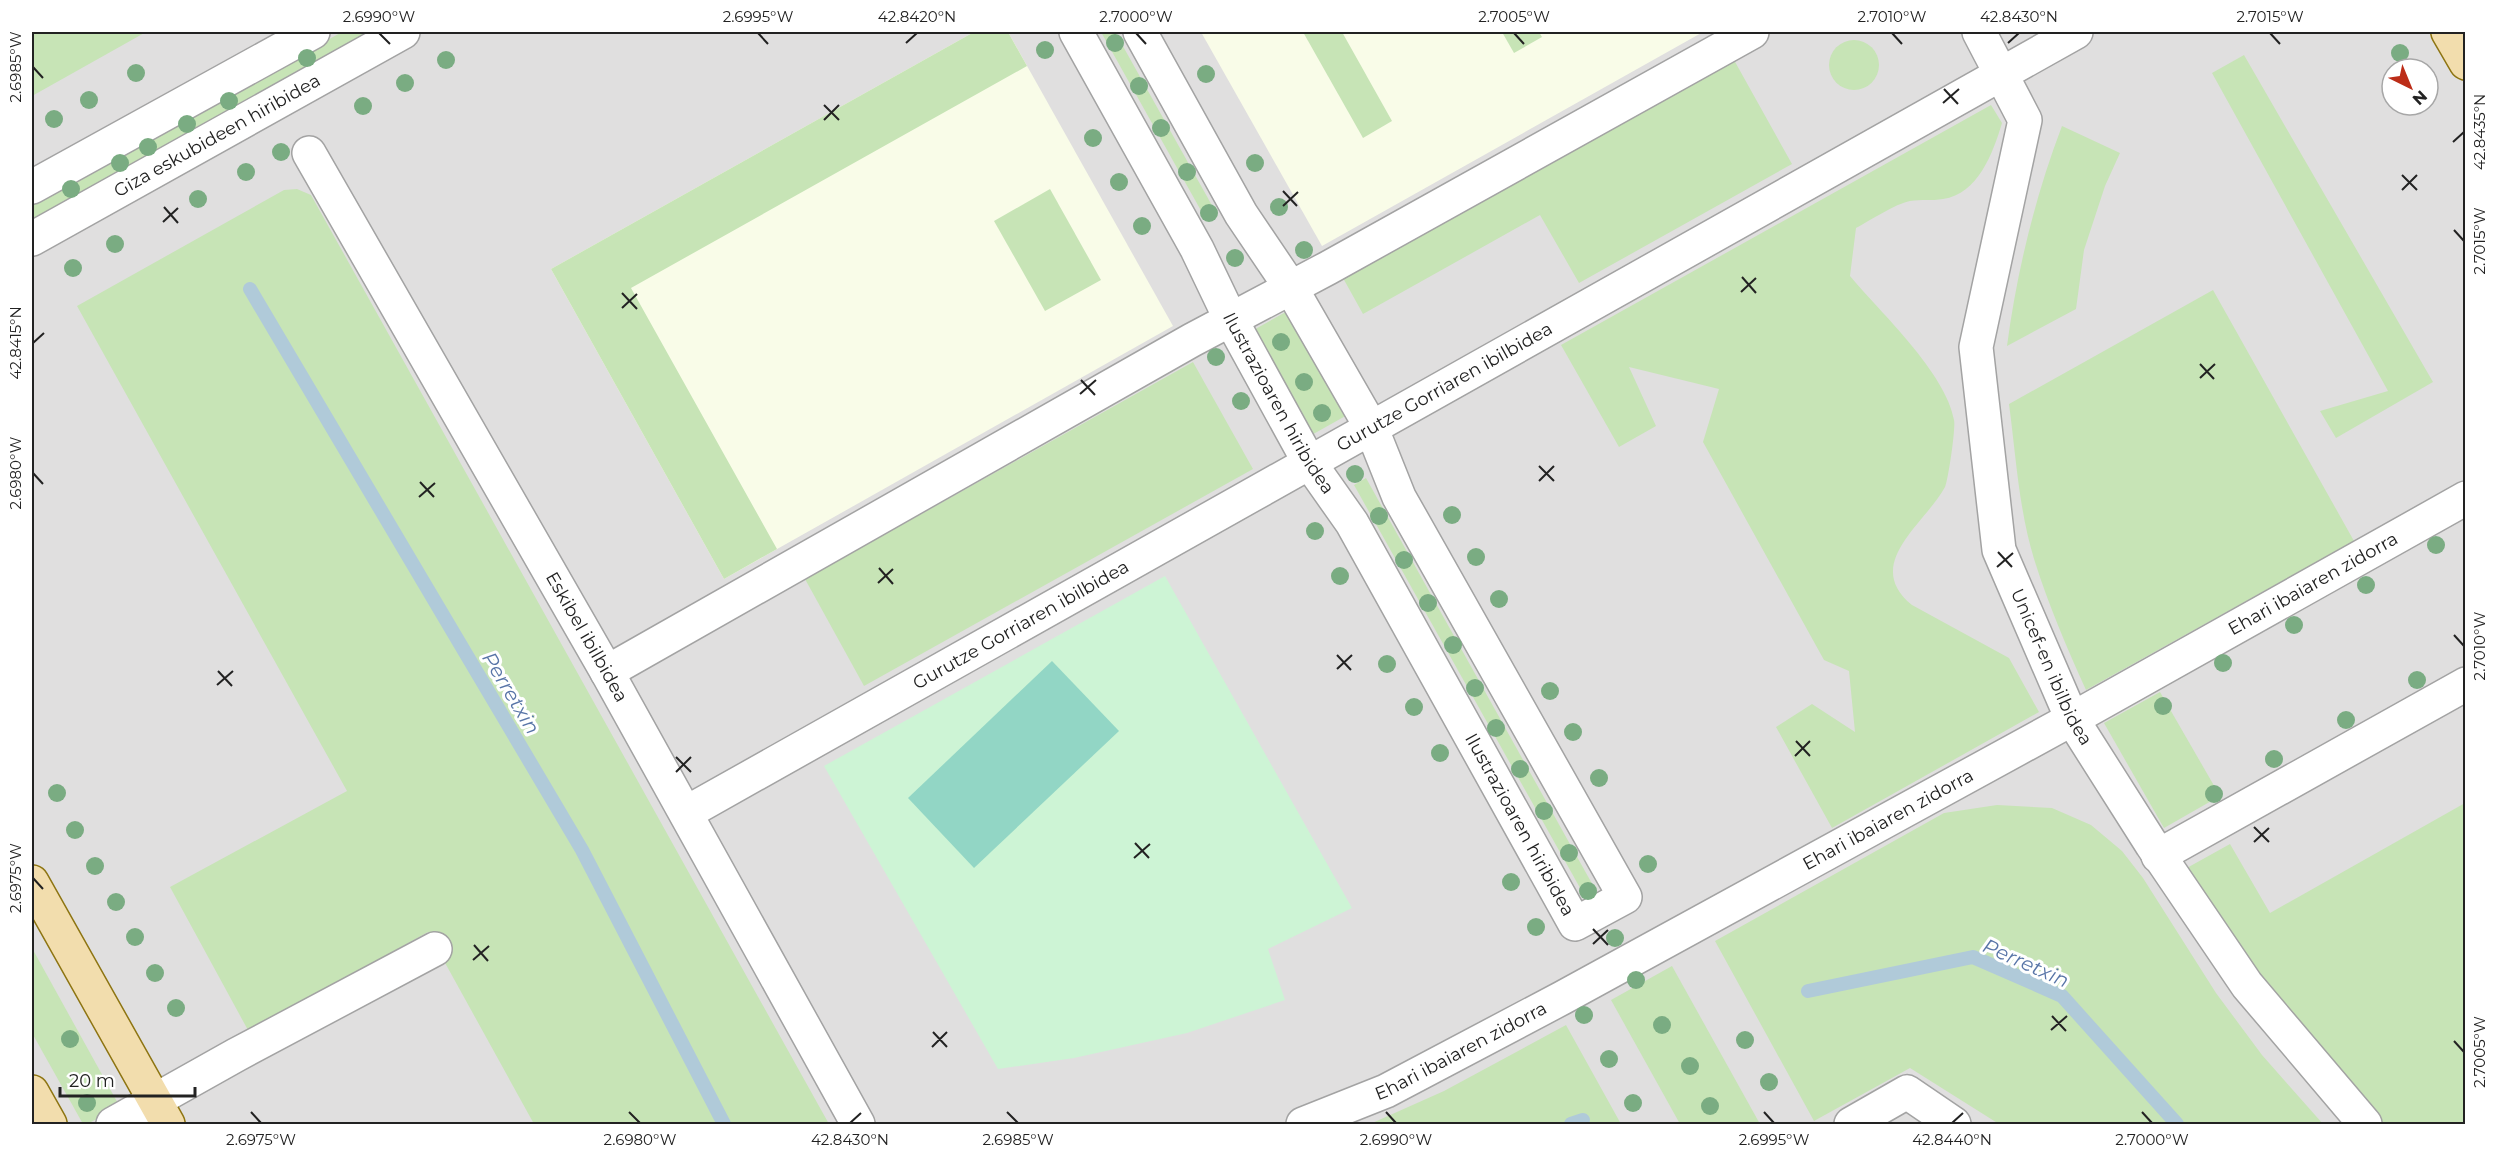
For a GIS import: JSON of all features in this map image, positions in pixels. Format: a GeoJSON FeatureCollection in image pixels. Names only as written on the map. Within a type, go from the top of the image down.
{"type":"FeatureCollection","features":[{"type":"Feature","properties":{"kind":"main road"},"geometry":{"type":"LineString","coordinates":[[2448,32],[2466,63]]}},
{"type":"Feature","properties":{"kind":"main road"},"geometry":{"type":"LineString","coordinates":[[32,882],[161,1112]]}},
{"type":"Feature","properties":{"kind":"main road"},"geometry":{"type":"LineString","coordinates":[[32,1092],[50,1125]]}},
{"type":"Feature","properties":{"kind":"street"},"geometry":{"type":"LineString","coordinates":[[32,187],[313,32]]}},
{"type":"Feature","properties":{"kind":"street","name":"Giza eskubideen hiribidea"},"geometry":{"type":"LineString","coordinates":[[32,239],[403,32]]}},
{"type":"Feature","properties":{"kind":"street","name":"Ilustrazioaren hiribidea"},"geometry":{"type":"LineString","coordinates":[[1076,32],[1197,249],[1231,320],[1309,462],[1352,523],[1575,924],[1625,897],[1399,497],[1371,428],[1291,288],[1241,214],[1140,32]]}},
{"type":"Feature","properties":{"kind":"street"},"geometry":{"type":"LineString","coordinates":[[607,672],[1231,320],[1752,32]]}},
{"type":"Feature","properties":{"kind":"street","name":"Unicef-en ibilbidea"},"geometry":{"type":"LineString","coordinates":[[1979,32],[2025,120],[1976,347],[1999,550],[2072,719],[2158,856],[2247,985],[2365,1125]]}},
{"type":"Feature","properties":{"kind":"street","name":"Gurutze Gorriaren ibilbidea"},"geometry":{"type":"LineString","coordinates":[[686,813],[2076,32]]}},
{"type":"Feature","properties":{"kind":"street","name":"Eskibel ibilbidea"},"geometry":{"type":"LineString","coordinates":[[309,153],[607,672],[858,1125]]}},
{"type":"Feature","properties":{"kind":"street","name":"Ehari ibaiaren zidorra"},"geometry":{"type":"LineString","coordinates":[[1303,1125],[1407,1080],[1664,942],[2072,719],[2466,498]]}},
{"type":"Feature","properties":{"kind":"street"},"geometry":{"type":"LineString","coordinates":[[2158,856],[2466,684]]}},
{"type":"Feature","properties":{"kind":"street"},"geometry":{"type":"LineString","coordinates":[[113,1125],[161,1112],[435,949]]}},
{"type":"Feature","properties":{"kind":"street"},"geometry":{"type":"LineString","coordinates":[[1851,1125],[1906,1092],[1954,1125]]}},
{"type":"Feature","properties":{"kind":"shaded area"},"geometry":{"type":"Polygon","coordinates":[[[32,32],[2465,32],[2465,1124],[32,1124],[32,32]]]}},
{"type":"Feature","properties":{"kind":"shaded area"},"geometry":{"type":"Polygon","coordinates":[[[974,32],[1008,32],[1173,326],[724,579],[551,269],[974,32]]]}},
{"type":"Feature","properties":{"kind":"shaded area"},"geometry":{"type":"Polygon","coordinates":[[[1201,32],[1703,32],[1322,246],[1201,32]]]}},
{"type":"Feature","properties":{"kind":"green space"},"geometry":{"type":"Polygon","coordinates":[[[32,32],[146,32],[32,96],[32,32]]]}},
{"type":"Feature","properties":{"kind":"green space"},"geometry":{"type":"Polygon","coordinates":[[[342,32],[372,32],[32,222],[32,205],[342,32]]]}},
{"type":"Feature","properties":{"kind":"green space"},"geometry":{"type":"Polygon","coordinates":[[[974,32],[1008,32],[1027,66],[631,288],[777,549],[724,579],[551,269],[974,32]]]}},
{"type":"Feature","properties":{"kind":"green space"},"geometry":{"type":"Polygon","coordinates":[[[1101,32],[1115,32],[1214,209],[1212,217],[1204,216],[1101,32]]]}},
{"type":"Feature","properties":{"kind":"green space"},"geometry":{"type":"Polygon","coordinates":[[[1303,32],[1342,32],[1392,121],[1363,138],[1303,32]]]}},
{"type":"Feature","properties":{"kind":"green space"},"geometry":{"type":"Polygon","coordinates":[[[1502,32],[1539,32],[1542,37],[1514,53],[1502,32]]]}},
{"type":"Feature","properties":{"kind":"green space"},"geometry":{"type":"Polygon","coordinates":[[[1849,40],[1859,40],[1872,47],[1879,60],[1879,70],[1872,83],[1859,90],[1849,90],[1840,86],[1833,79],[1829,70],[1829,60],[1833,51],[1840,44],[1849,40]]]}},
{"type":"Feature","properties":{"kind":"green space"},"geometry":{"type":"Polygon","coordinates":[[[2244,55],[2433,382],[2336,438],[2320,411],[2388,391],[2212,73],[2244,55]]]}},
{"type":"Feature","properties":{"kind":"green space"},"geometry":{"type":"Polygon","coordinates":[[[1734,60],[1792,164],[1579,283],[1540,215],[1363,314],[1343,278],[1734,60]]]}},
{"type":"Feature","properties":{"kind":"green space"},"geometry":{"type":"Polygon","coordinates":[[[1991,105],[2002,123],[1989,159],[1975,181],[1955,196],[1904,203],[1856,228],[1850,276],[1926,364],[1949,402],[1954,420],[1945,487],[1912,530],[1895,560],[1893,575],[1898,590],[1912,605],[2009,658],[2039,712],[1832,828],[1776,727],[1812,704],[1855,732],[1849,671],[1824,660],[1703,442],[1719,389],[1629,367],[1656,426],[1619,447],[1561,345],[1991,105]]]}},
{"type":"Feature","properties":{"kind":"green space"},"geometry":{"type":"Polygon","coordinates":[[[2062,126],[2120,153],[2105,186],[2084,250],[2076,309],[2007,346],[2028,234],[2043,180],[2062,126]]]}},
{"type":"Feature","properties":{"kind":"green space"},"geometry":{"type":"Polygon","coordinates":[[[297,189],[311,195],[829,1124],[534,1124],[428,932],[249,1032],[170,887],[347,791],[77,306],[284,190],[297,189]]]}},
{"type":"Feature","properties":{"kind":"green space"},"geometry":{"type":"Polygon","coordinates":[[[1050,189],[1101,280],[1045,311],[994,221],[1050,189]]]}},
{"type":"Feature","properties":{"kind":"green space"},"geometry":{"type":"Polygon","coordinates":[[[2213,290],[2354,541],[2086,690],[2052,611],[2030,543],[2025,524],[2009,404],[2213,290]]]}},
{"type":"Feature","properties":{"kind":"green space"},"geometry":{"type":"Polygon","coordinates":[[[1291,309],[1349,414],[1308,437],[1250,332],[1291,309]]]}},
{"type":"Feature","properties":{"kind":"green space"},"geometry":{"type":"Polygon","coordinates":[[[1193,362],[1253,469],[864,686],[805,579],[1193,362]]]}},
{"type":"Feature","properties":{"kind":"green space"},"geometry":{"type":"Polygon","coordinates":[[[1366,478],[1595,889],[1595,895],[1590,898],[1584,895],[1354,485],[1366,478]]]}},
{"type":"Feature","properties":{"kind":"green space"},"geometry":{"type":"Polygon","coordinates":[[[1165,576],[1352,908],[1268,949],[1285,1000],[1187,1033],[1074,1058],[998,1069],[824,766],[1165,576]]]}},
{"type":"Feature","properties":{"kind":"green space"},"geometry":{"type":"Polygon","coordinates":[[[1052,661],[1119,731],[974,868],[908,798],[1052,661]]]}},
{"type":"Feature","properties":{"kind":"green space"},"geometry":{"type":"Polygon","coordinates":[[[2160,692],[2220,796],[2164,828],[2104,723],[2160,692]]]}},
{"type":"Feature","properties":{"kind":"green space"},"geometry":{"type":"Polygon","coordinates":[[[2465,803],[2465,1124],[2383,1124],[2278,1000],[2185,869],[2230,844],[2270,913],[2465,803]]]}},
{"type":"Feature","properties":{"kind":"green space"},"geometry":{"type":"Polygon","coordinates":[[[1997,805],[2052,808],[2091,825],[2122,851],[2143,878],[2216,993],[2262,1055],[2323,1124],[1999,1124],[1910,1068],[1814,1121],[1715,941],[1944,813],[1997,805]]]}},
{"type":"Feature","properties":{"kind":"green space"},"geometry":{"type":"Polygon","coordinates":[[[32,948],[120,1107],[87,1124],[83,1124],[32,1033],[32,948]]]}},
{"type":"Feature","properties":{"kind":"green space"},"geometry":{"type":"Polygon","coordinates":[[[1672,966],[1760,1124],[1680,1124],[1611,1000],[1672,966]]]}},
{"type":"Feature","properties":{"kind":"green space"},"geometry":{"type":"Polygon","coordinates":[[[1566,1025],[1621,1124],[1370,1124],[1444,1091],[1566,1025]]]}},
{"type":"Feature","properties":{"kind":"waterway","name":"Perretxin"},"geometry":{"type":"LineString","coordinates":[[250,289],[582,850],[724,1124]]}},
{"type":"Feature","properties":{"kind":"waterway","name":"Perretxin"},"geometry":{"type":"LineString","coordinates":[[1808,991],[1973,957],[2062,996],[2177,1124]]}},
{"type":"Feature","properties":{"kind":"waterway","name":"Perretxin"},"geometry":{"type":"LineString","coordinates":[[1571,1124],[1583,1120]]}}]}
